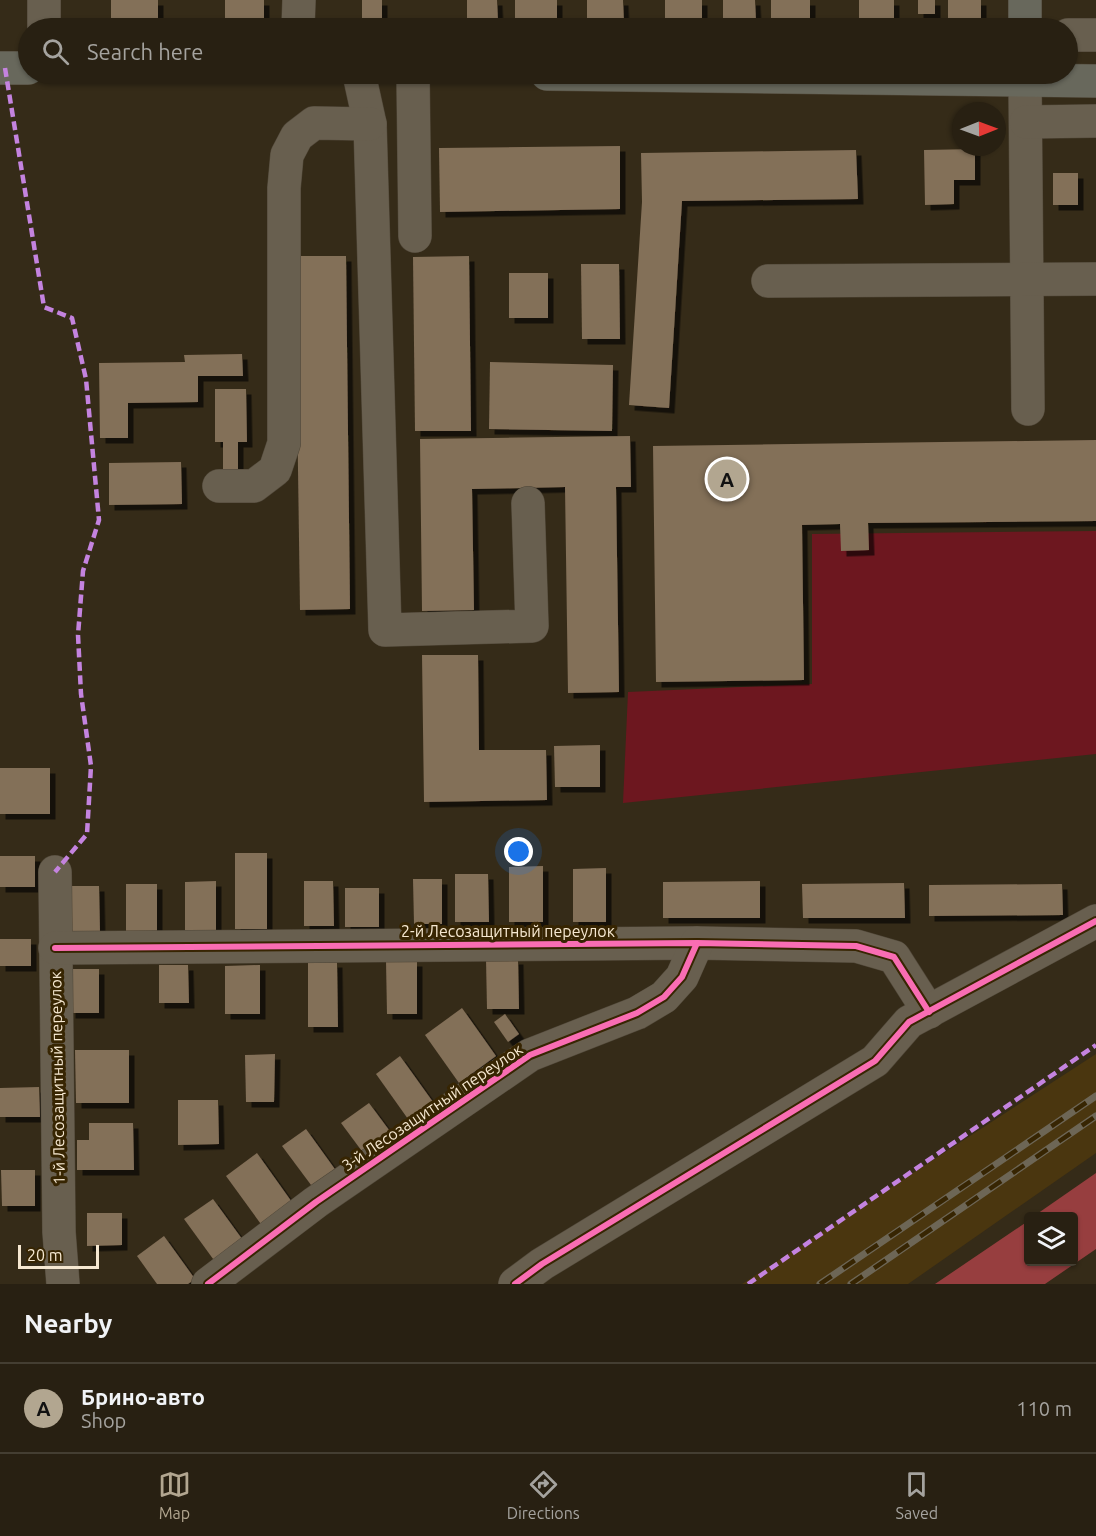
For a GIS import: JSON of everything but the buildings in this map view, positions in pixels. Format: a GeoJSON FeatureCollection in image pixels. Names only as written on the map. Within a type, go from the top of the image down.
{"type":"FeatureCollection","features":[{"type":"Feature","properties":{"kind":"main road"},"geometry":{"type":"LineString","coordinates":[[1025,0],[1025,18]]}},
{"type":"Feature","properties":{"kind":"main road"},"geometry":{"type":"LineString","coordinates":[[0,68],[18,68]]}},
{"type":"Feature","properties":{"kind":"main road"},"geometry":{"type":"LineString","coordinates":[[1078,80],[1096,81]]}},
{"type":"Feature","properties":{"kind":"street"},"geometry":{"type":"LineString","coordinates":[[44,0],[44,18]]}},
{"type":"Feature","properties":{"kind":"street"},"geometry":{"type":"LineString","coordinates":[[298,18],[299,0]]}},
{"type":"Feature","properties":{"kind":"street"},"geometry":{"type":"LineString","coordinates":[[1078,35],[1096,35]]}},
{"type":"Feature","properties":{"kind":"street"},"geometry":{"type":"LineString","coordinates":[[361,84],[370,124],[385,630],[532,626],[528,503]]}},
{"type":"Feature","properties":{"kind":"street"},"geometry":{"type":"LineString","coordinates":[[413,84],[415,236]]}},
{"type":"Feature","properties":{"kind":"street"},"geometry":{"type":"LineString","coordinates":[[1025,84],[1028,409]]}},
{"type":"Feature","properties":{"kind":"street"},"geometry":{"type":"LineString","coordinates":[[1026,122],[1096,121]]}},
{"type":"Feature","properties":{"kind":"street"},"geometry":{"type":"LineString","coordinates":[[219,486],[254,486],[275,470],[284,443],[286,155],[297,136],[314,123],[370,124]]}},
{"type":"Feature","properties":{"kind":"street"},"geometry":{"type":"LineString","coordinates":[[768,281],[1096,279]]}},
{"type":"Feature","properties":{"kind":"street","name":"1-й Лесозащитный переулок"},"geometry":{"type":"LineString","coordinates":[[55,872],[59,1220],[63,1284]]}},
{"type":"Feature","properties":{"kind":"street"},"geometry":{"type":"LineString","coordinates":[[515,1284],[542,1264],[875,1060],[909,1022],[1096,921]]}},
{"type":"Feature","properties":{"kind":"street","name":"2-й Лесозащитный переулок"},"geometry":{"type":"LineString","coordinates":[[55,948],[697,943],[856,946],[894,957],[929,1012]]}},
{"type":"Feature","properties":{"kind":"street","name":"3-й Лесозащитный переулок"},"geometry":{"type":"LineString","coordinates":[[208,1284],[316,1202],[530,1055],[637,1013],[664,997],[681,977],[697,943]]}},
{"type":"Feature","properties":{"kind":"shaded area"},"geometry":{"type":"Polygon","coordinates":[[[1096,531],[1096,754],[623,803],[628,692],[812,684],[812,534],[1096,531]]]}},
{"type":"Feature","properties":{"kind":"shaded area"},"geometry":{"type":"Polygon","coordinates":[[[1096,1054],[1096,1153],[908,1284],[742,1284],[1096,1054]]]}},
{"type":"Feature","properties":{"kind":"shaded area"},"geometry":{"type":"Polygon","coordinates":[[[1096,1173],[1096,1249],[1078,1261],[1078,1212],[1040,1212],[1096,1173]]]}},
{"type":"Feature","properties":{"kind":"shaded area"},"geometry":{"type":"Polygon","coordinates":[[[1024,1224],[1024,1266],[1071,1266],[1045,1284],[935,1284],[1024,1224]]]}},
{"type":"Feature","properties":{"kind":"railway"},"geometry":{"type":"LineString","coordinates":[[820,1284],[1096,1096]]}},
{"type":"Feature","properties":{"kind":"railway"},"geometry":{"type":"LineString","coordinates":[[851,1284],[1096,1116]]}},
{"type":"Feature","properties":{"kind":"marked path"},"geometry":{"type":"LineString","coordinates":[[5,68],[44,307],[72,318],[86,379],[99,520],[83,571],[78,635],[81,694],[91,766],[87,834],[55,872]]}},
{"type":"Feature","properties":{"kind":"marked path"},"geometry":{"type":"LineString","coordinates":[[748,1284],[1096,1045]]}},
{"type":"Feature","properties":{"kind":"cycle path"},"geometry":{"type":"LineString","coordinates":[[515,1284],[542,1264],[875,1061],[909,1022],[1096,921]]}},
{"type":"Feature","properties":{"kind":"cycle path"},"geometry":{"type":"LineString","coordinates":[[55,948],[697,943],[856,946],[894,957],[929,1012]]}},
{"type":"Feature","properties":{"kind":"cycle path"},"geometry":{"type":"LineString","coordinates":[[208,1284],[316,1202],[530,1055],[637,1013],[664,997],[682,977],[697,943]]}},
{"type":"Feature","properties":{"kind":"place","name":"Брино-авто"},"geometry":{"type":"Point","coordinates":[727,479]}}]}
